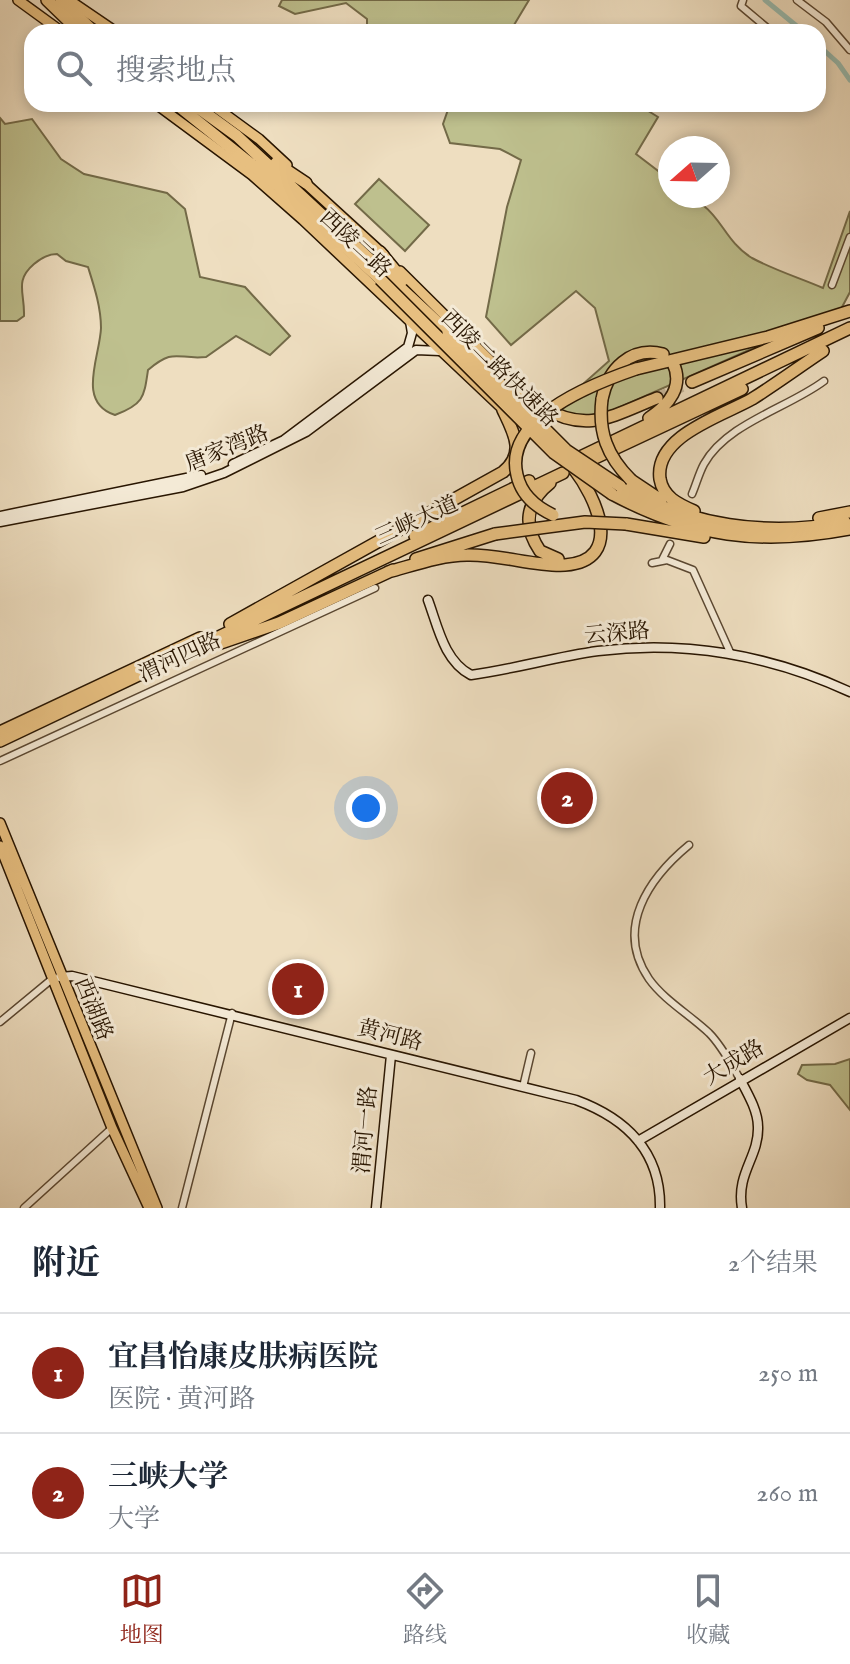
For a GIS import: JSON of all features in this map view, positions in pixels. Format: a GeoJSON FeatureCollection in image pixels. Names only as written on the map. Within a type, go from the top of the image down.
{"type":"FeatureCollection","features":[{"type":"Feature","properties":{"kind":"highway"},"geometry":{"type":"LineString","coordinates":[[47,0],[72,24]]}},
{"type":"Feature","properties":{"kind":"highway"},"geometry":{"type":"LineString","coordinates":[[61,0],[86,24]]}},
{"type":"Feature","properties":{"kind":"highway","name":"西陵二路快速路"},"geometry":{"type":"LineString","coordinates":[[188,112],[232,140],[432,314],[550,435],[591,470],[651,503],[695,519],[752,528],[801,527],[850,521]]}},
{"type":"Feature","properties":{"kind":"highway","name":"西陵二路快速路"},"geometry":{"type":"LineString","coordinates":[[202,112],[380,279],[554,453],[621,486],[658,517],[690,527],[779,539],[850,529]]}},
{"type":"Feature","properties":{"kind":"highway"},"geometry":{"type":"LineString","coordinates":[[232,140],[252,175]]}},
{"type":"Feature","properties":{"kind":"highway"},"geometry":{"type":"LineString","coordinates":[[232,140],[306,183]]}},
{"type":"Feature","properties":{"kind":"highway"},"geometry":{"type":"LineString","coordinates":[[303,220],[350,250]]}},
{"type":"Feature","properties":{"kind":"highway"},"geometry":{"type":"LineString","coordinates":[[380,252],[432,314]]}},
{"type":"Feature","properties":{"kind":"highway"},"geometry":{"type":"LineString","coordinates":[[755,538],[724,541],[553,515],[531,501],[519,482],[516,454],[524,435],[552,410],[597,383],[636,369],[768,337],[850,311]]}},
{"type":"Feature","properties":{"kind":"highway"},"geometry":{"type":"LineString","coordinates":[[692,382],[850,311]]}},
{"type":"Feature","properties":{"kind":"highway","name":"三峡大道"},"geometry":{"type":"LineString","coordinates":[[0,732],[828,345],[850,328]]}},
{"type":"Feature","properties":{"kind":"highway","name":"三峡大道"},"geometry":{"type":"LineString","coordinates":[[576,463],[595,449],[850,336]]}},
{"type":"Feature","properties":{"kind":"highway"},"geometry":{"type":"LineString","coordinates":[[694,511],[680,505],[664,491],[660,471],[666,452],[678,441],[753,398],[828,345]]}},
{"type":"Feature","properties":{"kind":"highway"},"geometry":{"type":"LineString","coordinates":[[663,354],[647,352],[622,362],[610,374],[602,399],[600,421],[621,486],[694,511],[746,521],[775,522],[850,512]]}},
{"type":"Feature","properties":{"kind":"highway"},"geometry":{"type":"LineString","coordinates":[[595,449],[665,407],[677,385],[673,363]]}},
{"type":"Feature","properties":{"kind":"highway"},"geometry":{"type":"LineString","coordinates":[[531,401],[560,418],[586,423],[657,398]]}},
{"type":"Feature","properties":{"kind":"highway"},"geometry":{"type":"LineString","coordinates":[[388,572],[454,555],[497,555],[567,565],[585,558],[598,543],[602,531],[600,514],[593,497],[550,435],[531,401]]}},
{"type":"Feature","properties":{"kind":"highway"},"geometry":{"type":"LineString","coordinates":[[230,624],[503,472],[516,457],[518,446],[503,410]]}},
{"type":"Feature","properties":{"kind":"highway"},"geometry":{"type":"LineString","coordinates":[[517,423],[585,489],[592,503],[597,529],[590,548],[567,560],[540,551],[527,527],[533,501],[560,470]]}},
{"type":"Feature","properties":{"kind":"highway","name":"三峡大道"},"geometry":{"type":"LineString","coordinates":[[0,741],[560,470]]}},
{"type":"Feature","properties":{"kind":"highway"},"geometry":{"type":"LineString","coordinates":[[187,653],[279,623],[436,551],[495,534],[585,522]]}},
{"type":"Feature","properties":{"kind":"main road"},"geometry":{"type":"LineString","coordinates":[[18,0],[51,24]]}},
{"type":"Feature","properties":{"kind":"main road"},"geometry":{"type":"LineString","coordinates":[[69,0],[81,3],[106,24]]}},
{"type":"Feature","properties":{"kind":"main road","name":"西陵二路"},"geometry":{"type":"LineString","coordinates":[[167,112],[252,175],[303,220],[517,423]]}},
{"type":"Feature","properties":{"kind":"main road","name":"西陵二路"},"geometry":{"type":"LineString","coordinates":[[222,112],[259,139],[380,252],[531,401]]}},
{"type":"Feature","properties":{"kind":"main road","name":"唐家湾路"},"geometry":{"type":"LineString","coordinates":[[0,516],[175,483],[260,452],[306,425],[408,347],[412,333],[410,320]]}},
{"type":"Feature","properties":{"kind":"main road","name":"唐家湾路"},"geometry":{"type":"LineString","coordinates":[[0,522],[183,487],[224,473],[306,432],[416,350],[440,351]]}},
{"type":"Feature","properties":{"kind":"main road"},"geometry":{"type":"LineString","coordinates":[[482,390],[495,396],[506,388],[495,366]]}},
{"type":"Feature","properties":{"kind":"main road","name":"云深路"},"geometry":{"type":"LineString","coordinates":[[428,600],[447,651],[460,669],[471,675],[597,651],[654,648],[730,652],[850,692]]}},
{"type":"Feature","properties":{"kind":"main road","name":"西湖路"},"geometry":{"type":"LineString","coordinates":[[0,823],[112,1128],[149,1208]]}},
{"type":"Feature","properties":{"kind":"main road","name":"西湖路"},"geometry":{"type":"LineString","coordinates":[[0,846],[157,1208]]}},
{"type":"Feature","properties":{"kind":"main road","name":"黄河路"},"geometry":{"type":"LineString","coordinates":[[56,978],[72,976],[232,1013],[606,1111],[638,1141],[653,1169],[660,1208]]}},
{"type":"Feature","properties":{"kind":"main road","name":"大成路"},"geometry":{"type":"LineString","coordinates":[[638,1141],[740,1079],[850,1018]]}},
{"type":"Feature","properties":{"kind":"main road","name":"渭河一路"},"geometry":{"type":"LineString","coordinates":[[376,1208],[391,1055]]}},
{"type":"Feature","properties":{"kind":"main road"},"geometry":{"type":"LineString","coordinates":[[740,1079],[751,1099],[758,1126],[740,1184],[742,1208]]}},
{"type":"Feature","properties":{"kind":"street"},"geometry":{"type":"LineString","coordinates":[[743,0],[741,6],[762,24]]}},
{"type":"Feature","properties":{"kind":"street"},"geometry":{"type":"LineString","coordinates":[[797,0],[826,22],[850,50]]}},
{"type":"Feature","properties":{"kind":"street"},"geometry":{"type":"LineString","coordinates":[[832,285],[850,237]]}},
{"type":"Feature","properties":{"kind":"street"},"geometry":{"type":"LineString","coordinates":[[692,494],[704,464],[724,442],[824,381]]}},
{"type":"Feature","properties":{"kind":"street"},"geometry":{"type":"LineString","coordinates":[[662,560],[670,544]]}},
{"type":"Feature","properties":{"kind":"street"},"geometry":{"type":"LineString","coordinates":[[652,563],[662,560],[688,566],[697,576],[730,652]]}},
{"type":"Feature","properties":{"kind":"street","name":"渭河四路"},"geometry":{"type":"LineString","coordinates":[[0,761],[375,588]]}},
{"type":"Feature","properties":{"kind":"street"},"geometry":{"type":"LineString","coordinates":[[689,845],[666,864],[645,890],[636,920],[638,952],[648,977],[711,1035],[740,1079]]}},
{"type":"Feature","properties":{"kind":"street"},"geometry":{"type":"LineString","coordinates":[[0,1022],[56,978]]}},
{"type":"Feature","properties":{"kind":"street"},"geometry":{"type":"LineString","coordinates":[[182,1208],[232,1013]]}},
{"type":"Feature","properties":{"kind":"street"},"geometry":{"type":"LineString","coordinates":[[523,1087],[531,1053]]}},
{"type":"Feature","properties":{"kind":"street"},"geometry":{"type":"LineString","coordinates":[[24,1208],[112,1128]]}},
{"type":"Feature","properties":{"kind":"green space"},"geometry":{"type":"Polygon","coordinates":[[[282,0],[529,0],[515,24],[367,24],[367,19],[346,3],[295,14],[279,6],[282,0]]]}},
{"type":"Feature","properties":{"kind":"green space"},"geometry":{"type":"Polygon","coordinates":[[[447,112],[650,112],[658,117],[636,154],[658,171],[658,208],[706,208],[740,249],[752,258],[823,288],[850,211],[850,292],[841,309],[616,409],[586,419],[572,417],[556,408],[609,361],[595,308],[576,291],[511,345],[486,317],[507,207],[521,160],[500,149],[450,143],[443,124],[447,112]]]}},
{"type":"Feature","properties":{"kind":"green space"},"geometry":{"type":"Polygon","coordinates":[[[0,118],[5,124],[32,119],[61,159],[84,174],[167,193],[185,209],[200,277],[245,287],[290,336],[270,355],[236,336],[206,357],[176,356],[164,359],[148,370],[143,393],[137,403],[115,415],[103,409],[93,389],[101,320],[88,267],[66,261],[57,254],[42,258],[28,270],[22,282],[24,316],[17,321],[0,321],[0,118]]]}},
{"type":"Feature","properties":{"kind":"green space"},"geometry":{"type":"Polygon","coordinates":[[[379,179],[429,225],[405,251],[355,204],[379,179]]]}},
{"type":"Feature","properties":{"kind":"green space"},"geometry":{"type":"Polygon","coordinates":[[[850,1059],[850,1110],[830,1085],[807,1080],[798,1074],[802,1065],[835,1064],[850,1059]]]}},
{"type":"Feature","properties":{"kind":"waterway"},"geometry":{"type":"LineString","coordinates":[[765,0],[794,24]]}},
{"type":"Feature","properties":{"kind":"waterway"},"geometry":{"type":"LineString","coordinates":[[826,52],[850,80]]}},
{"type":"Feature","properties":{"kind":"tunnel"},"geometry":{"type":"LineString","coordinates":[[657,398],[692,382]]}},
{"type":"Feature","properties":{"kind":"place","name":"三峡大学"},"geometry":{"type":"Point","coordinates":[567,798]}},
{"type":"Feature","properties":{"kind":"place","name":"宜昌怡康皮肤病医院"},"geometry":{"type":"Point","coordinates":[298,989]}}]}
